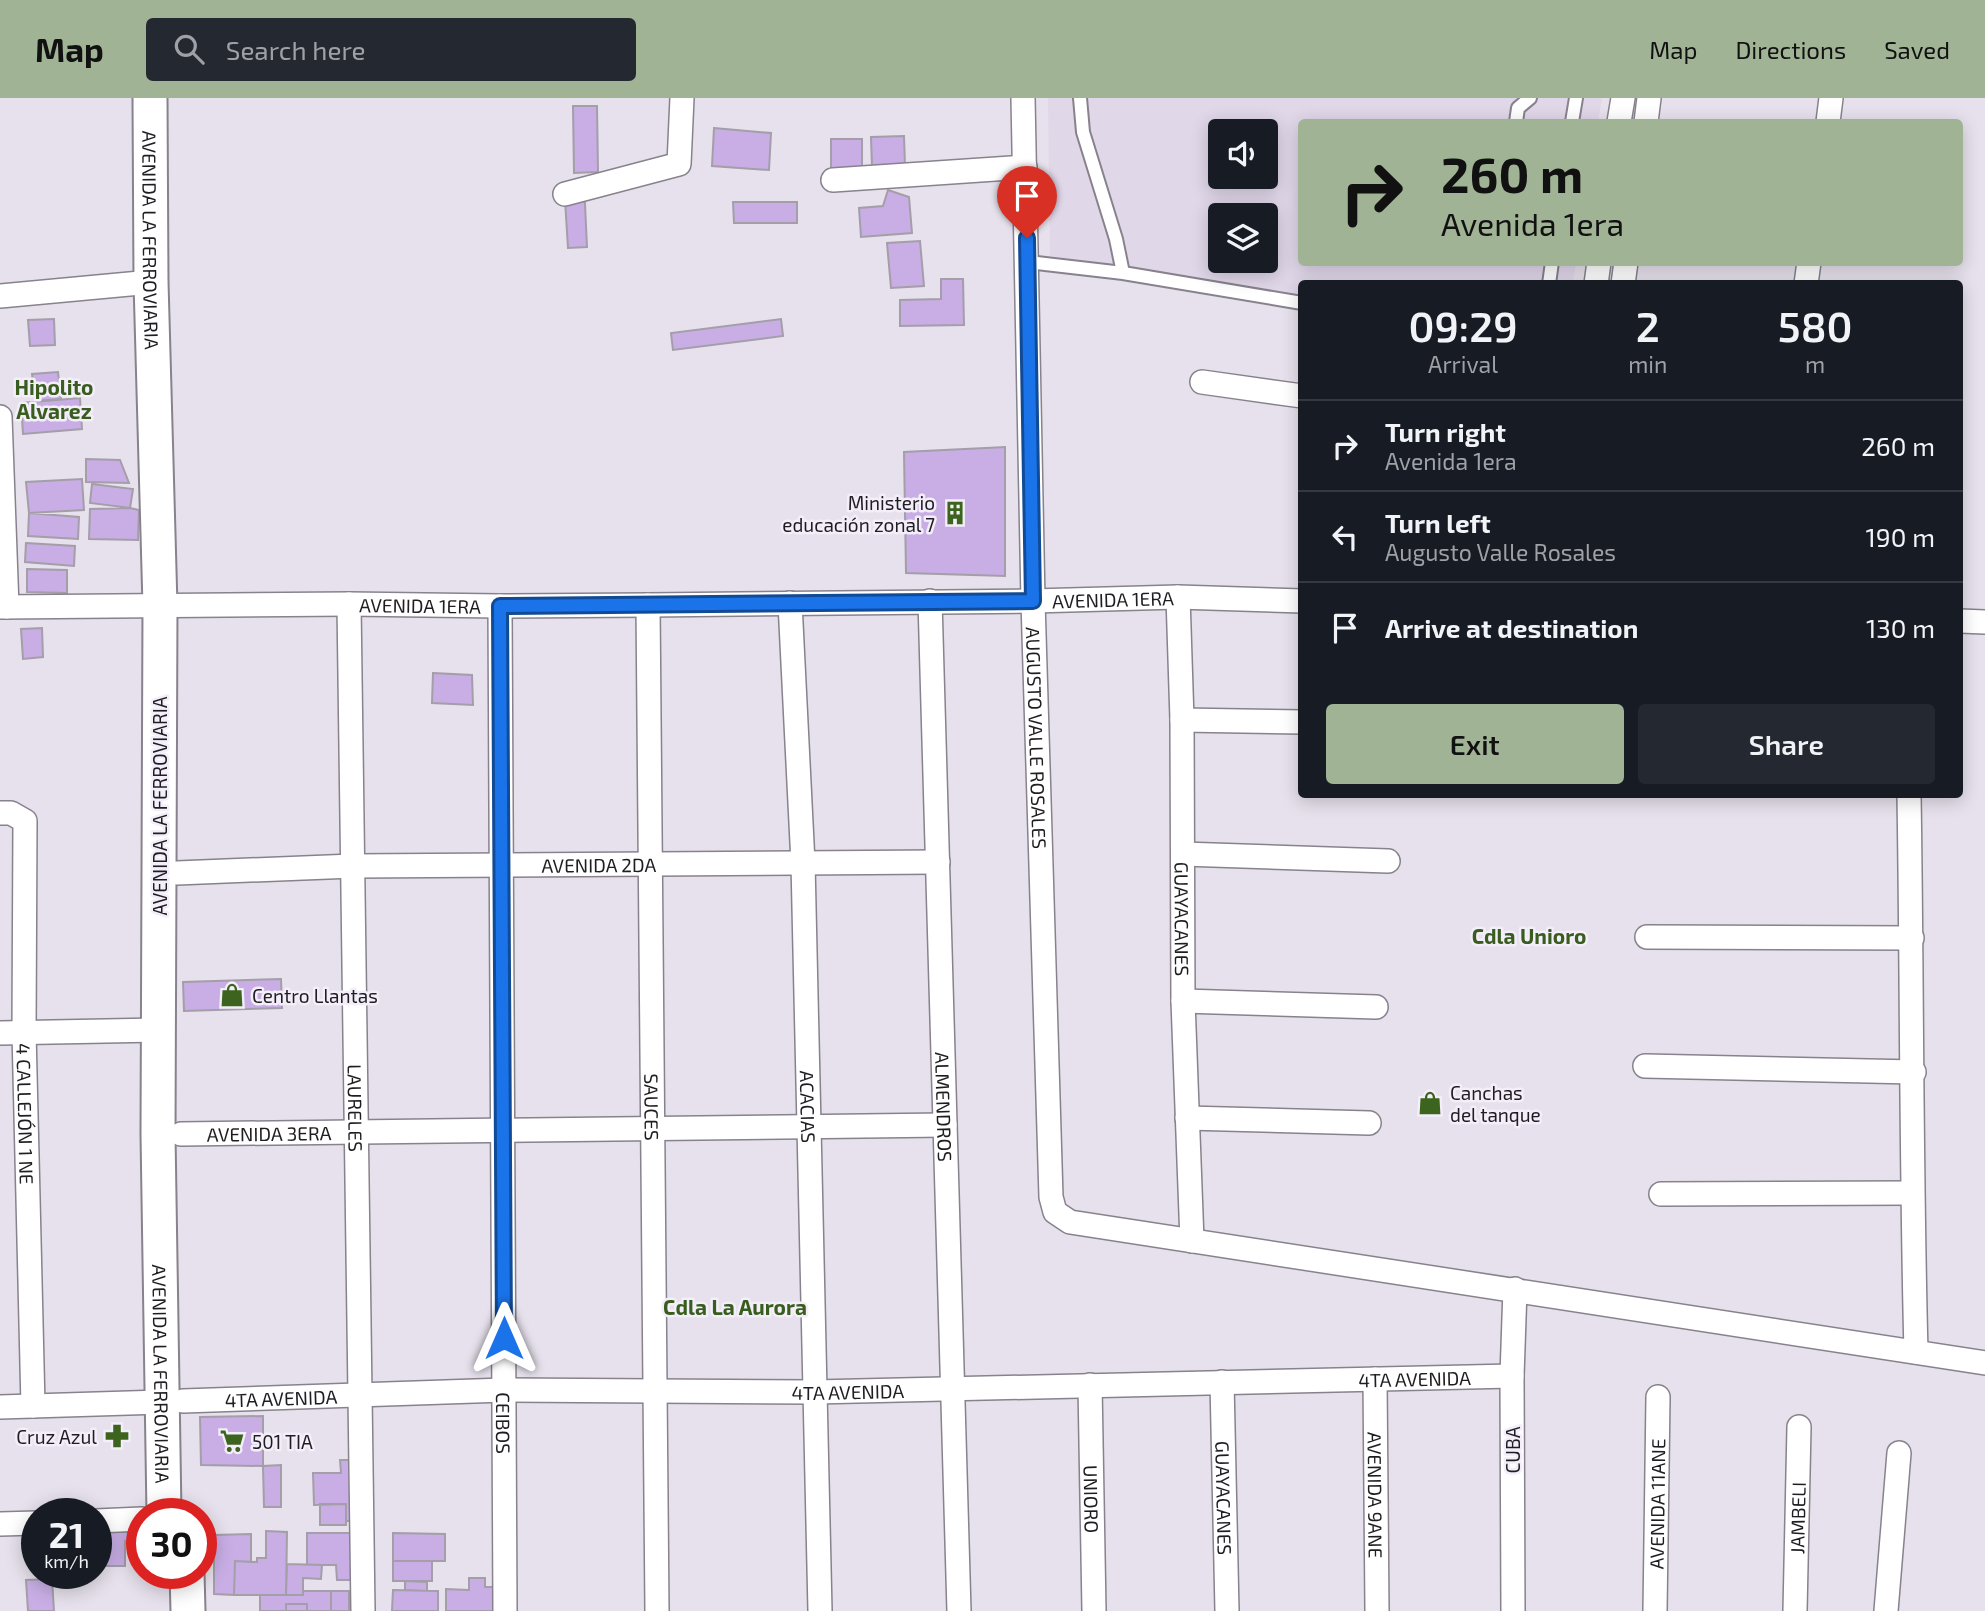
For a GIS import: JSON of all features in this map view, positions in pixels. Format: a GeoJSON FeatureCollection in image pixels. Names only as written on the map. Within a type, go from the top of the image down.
{"type":"FeatureCollection","features":[{"type":"Feature","properties":{"kind":"main road","name":"AVENIDA LA FERROVIARIA"},"geometry":{"type":"LineString","coordinates":[[150,98],[151,282],[168,607],[177,873],[181,1134],[172,1401],[165,1498]]}},
{"type":"Feature","properties":{"kind":"main road","name":"AVENIDA LA FERROVIARIA"},"geometry":{"type":"LineString","coordinates":[[166,98],[168,607],[158,1030],[172,1401],[184,1498]]}},
{"type":"Feature","properties":{"kind":"main road"},"geometry":{"type":"LineString","coordinates":[[165,1589],[165,1611]]}},
{"type":"Feature","properties":{"kind":"main road"},"geometry":{"type":"LineString","coordinates":[[187,1589],[188,1611]]}},
{"type":"Feature","properties":{"kind":"street"},"geometry":{"type":"LineString","coordinates":[[565,194],[679,164],[681,98]]}},
{"type":"Feature","properties":{"kind":"street","name":"AUGUSTO VALLE ROSALES"},"geometry":{"type":"LineString","coordinates":[[1023,98],[1033,601],[1050,1183],[1055,1212],[1070,1222],[1192,1241]]}},
{"type":"Feature","properties":{"kind":"street"},"geometry":{"type":"LineString","coordinates":[[1620,119],[1623,98]]}},
{"type":"Feature","properties":{"kind":"street"},"geometry":{"type":"LineString","coordinates":[[1646,119],[1649,98]]}},
{"type":"Feature","properties":{"kind":"street"},"geometry":{"type":"LineString","coordinates":[[1828,119],[1831,98]]}},
{"type":"Feature","properties":{"kind":"street"},"geometry":{"type":"LineString","coordinates":[[834,180],[1025,167]]}},
{"type":"Feature","properties":{"kind":"street"},"geometry":{"type":"LineString","coordinates":[[0,296],[151,282]]}},
{"type":"Feature","properties":{"kind":"street"},"geometry":{"type":"LineString","coordinates":[[1202,382],[1298,395]]}},
{"type":"Feature","properties":{"kind":"street"},"geometry":{"type":"LineString","coordinates":[[0,417],[3,607]]}},
{"type":"Feature","properties":{"kind":"street","name":"AVENIDA 1ERA"},"geometry":{"type":"LineString","coordinates":[[3,607],[648,605],[1178,597],[1298,601]]}},
{"type":"Feature","properties":{"kind":"street","name":"GUAYACANES"},"geometry":{"type":"LineString","coordinates":[[1178,597],[1182,720],[1183,1001],[1192,1241]]}},
{"type":"Feature","properties":{"kind":"street","name":"ALMENDROS"},"geometry":{"type":"LineString","coordinates":[[930,601],[960,1611]]}},
{"type":"Feature","properties":{"kind":"street","name":"ACACIAS"},"geometry":{"type":"LineString","coordinates":[[790,603],[803,863],[820,1611]]}},
{"type":"Feature","properties":{"kind":"street","name":"LAURELES"},"geometry":{"type":"LineString","coordinates":[[349,604],[363,1611]]}},
{"type":"Feature","properties":{"kind":"street","name":"SAUCES"},"geometry":{"type":"LineString","coordinates":[[648,605],[657,1611]]}},
{"type":"Feature","properties":{"kind":"street","name":"CEIBOS"},"geometry":{"type":"LineString","coordinates":[[500,606],[505,1130],[505,1611]]}},
{"type":"Feature","properties":{"kind":"street"},"geometry":{"type":"LineString","coordinates":[[1963,621],[1985,622]]}},
{"type":"Feature","properties":{"kind":"street"},"geometry":{"type":"LineString","coordinates":[[1182,720],[1298,722]]}},
{"type":"Feature","properties":{"kind":"street"},"geometry":{"type":"LineString","coordinates":[[1909,798],[1916,1352]]}},
{"type":"Feature","properties":{"kind":"street","name":"4 CALLEJÓN 1 NE"},"geometry":{"type":"LineString","coordinates":[[0,813],[11,813],[25,821],[24,1032],[33,1406]]}},
{"type":"Feature","properties":{"kind":"street"},"geometry":{"type":"LineString","coordinates":[[1183,854],[1388,861]]}},
{"type":"Feature","properties":{"kind":"street","name":"AVENIDA 2DA"},"geometry":{"type":"LineString","coordinates":[[177,873],[353,866],[938,862]]}},
{"type":"Feature","properties":{"kind":"street"},"geometry":{"type":"LineString","coordinates":[[1647,937],[1912,938]]}},
{"type":"Feature","properties":{"kind":"street"},"geometry":{"type":"LineString","coordinates":[[1183,1001],[1376,1007]]}},
{"type":"Feature","properties":{"kind":"street"},"geometry":{"type":"LineString","coordinates":[[0,1033],[158,1030]]}},
{"type":"Feature","properties":{"kind":"street"},"geometry":{"type":"LineString","coordinates":[[1645,1066],[1913,1072]]}},
{"type":"Feature","properties":{"kind":"street"},"geometry":{"type":"LineString","coordinates":[[1187,1118],[1369,1123]]}},
{"type":"Feature","properties":{"kind":"street","name":"AVENIDA 3ERA"},"geometry":{"type":"LineString","coordinates":[[181,1134],[946,1125]]}},
{"type":"Feature","properties":{"kind":"street"},"geometry":{"type":"LineString","coordinates":[[1661,1194],[1912,1193]]}},
{"type":"Feature","properties":{"kind":"street"},"geometry":{"type":"LineString","coordinates":[[1192,1241],[1985,1363]]}},
{"type":"Feature","properties":{"kind":"street","name":"CUBA"},"geometry":{"type":"LineString","coordinates":[[1513,1611],[1511,1376],[1515,1289]]}},
{"type":"Feature","properties":{"kind":"street","name":"4TA AVENIDA"},"geometry":{"type":"LineString","coordinates":[[0,1407],[504,1390],[815,1392],[1511,1376]]}},
{"type":"Feature","properties":{"kind":"street","name":"AVENIDA 9ANE"},"geometry":{"type":"LineString","coordinates":[[1375,1379],[1377,1611]]}},
{"type":"Feature","properties":{"kind":"street","name":"GUAYACANES"},"geometry":{"type":"LineString","coordinates":[[1223,1382],[1227,1611]]}},
{"type":"Feature","properties":{"kind":"street","name":"UNIORO"},"geometry":{"type":"LineString","coordinates":[[1090,1385],[1094,1611]]}},
{"type":"Feature","properties":{"kind":"street","name":"AVENIDA 11ANE"},"geometry":{"type":"LineString","coordinates":[[1656,1611],[1658,1397]]}},
{"type":"Feature","properties":{"kind":"street","name":"JAMBELI"},"geometry":{"type":"LineString","coordinates":[[1795,1611],[1799,1427]]}},
{"type":"Feature","properties":{"kind":"street"},"geometry":{"type":"LineString","coordinates":[[1886,1611],[1899,1453]]}},
{"type":"Feature","properties":{"kind":"street"},"geometry":{"type":"LineString","coordinates":[[0,1524],[21,1523]]}},
{"type":"Feature","properties":{"kind":"lane"},"geometry":{"type":"LineString","coordinates":[[1080,98],[1083,132],[1124,273]]}},
{"type":"Feature","properties":{"kind":"lane"},"geometry":{"type":"LineString","coordinates":[[1516,119],[1518,108],[1530,98]]}},
{"type":"Feature","properties":{"kind":"lane"},"geometry":{"type":"LineString","coordinates":[[1572,119],[1576,98]]}},
{"type":"Feature","properties":{"kind":"lane"},"geometry":{"type":"LineString","coordinates":[[1028,262],[1124,273],[1298,302]]}},
{"type":"Feature","properties":{"kind":"shaded area"},"geometry":{"type":"Polygon","coordinates":[[[1048,98],[1602,98],[1598,119],[1298,119],[1298,266],[1576,266],[1573,280],[1298,280],[1298,294],[1050,256],[1048,98]]]}},
{"type":"Feature","properties":{"kind":"building"},"geometry":{"type":"Polygon","coordinates":[[[573,106],[597,106],[598,172],[574,173],[573,106]]]}},
{"type":"Feature","properties":{"kind":"building"},"geometry":{"type":"Polygon","coordinates":[[[714,128],[771,133],[769,170],[712,166],[714,128]]]}},
{"type":"Feature","properties":{"kind":"building"},"geometry":{"type":"Polygon","coordinates":[[[904,136],[905,166],[872,167],[871,137],[904,136]]]}},
{"type":"Feature","properties":{"kind":"building"},"geometry":{"type":"Polygon","coordinates":[[[831,139],[862,139],[862,172],[831,172],[831,139]]]}},
{"type":"Feature","properties":{"kind":"building"},"geometry":{"type":"Polygon","coordinates":[[[584,183],[587,247],[568,248],[564,184],[584,183]]]}},
{"type":"Feature","properties":{"kind":"building"},"geometry":{"type":"Polygon","coordinates":[[[888,190],[909,197],[912,233],[861,237],[859,208],[883,206],[888,190]]]}},
{"type":"Feature","properties":{"kind":"building"},"geometry":{"type":"Polygon","coordinates":[[[733,202],[797,202],[797,223],[734,223],[733,202]]]}},
{"type":"Feature","properties":{"kind":"building"},"geometry":{"type":"Polygon","coordinates":[[[920,241],[924,286],[891,288],[887,243],[920,241]]]}},
{"type":"Feature","properties":{"kind":"building"},"geometry":{"type":"Polygon","coordinates":[[[941,279],[963,279],[964,325],[900,326],[900,300],[941,299],[941,279]]]}},
{"type":"Feature","properties":{"kind":"building"},"geometry":{"type":"Polygon","coordinates":[[[54,319],[55,345],[30,346],[28,320],[54,319]]]}},
{"type":"Feature","properties":{"kind":"building"},"geometry":{"type":"Polygon","coordinates":[[[781,319],[783,336],[673,350],[671,333],[781,319]]]}},
{"type":"Feature","properties":{"kind":"building"},"geometry":{"type":"Polygon","coordinates":[[[58,372],[61,399],[35,401],[32,374],[58,372]]]}},
{"type":"Feature","properties":{"kind":"building"},"geometry":{"type":"Polygon","coordinates":[[[80,398],[82,429],[23,434],[21,403],[80,398]]]}},
{"type":"Feature","properties":{"kind":"building","name":"Ministerio educación zonal 7"},"geometry":{"type":"Polygon","coordinates":[[[1005,447],[1005,576],[906,573],[904,452],[1005,447]]]}},
{"type":"Feature","properties":{"kind":"building"},"geometry":{"type":"Polygon","coordinates":[[[86,459],[120,460],[129,483],[86,482],[86,459]]]}},
{"type":"Feature","properties":{"kind":"building"},"geometry":{"type":"Polygon","coordinates":[[[82,479],[84,510],[29,513],[26,482],[82,479]]]}},
{"type":"Feature","properties":{"kind":"building"},"geometry":{"type":"Polygon","coordinates":[[[92,484],[133,489],[130,508],[90,503],[92,484]]]}},
{"type":"Feature","properties":{"kind":"building"},"geometry":{"type":"Polygon","coordinates":[[[90,509],[139,510],[138,540],[89,539],[90,509]]]}},
{"type":"Feature","properties":{"kind":"building"},"geometry":{"type":"Polygon","coordinates":[[[29,513],[79,517],[78,539],[28,536],[29,513]]]}},
{"type":"Feature","properties":{"kind":"building"},"geometry":{"type":"Polygon","coordinates":[[[26,543],[75,546],[74,566],[25,562],[26,543]]]}},
{"type":"Feature","properties":{"kind":"building"},"geometry":{"type":"Polygon","coordinates":[[[27,569],[67,570],[67,593],[27,592],[27,569]]]}},
{"type":"Feature","properties":{"kind":"building"},"geometry":{"type":"Polygon","coordinates":[[[42,628],[43,657],[23,659],[21,629],[42,628]]]}},
{"type":"Feature","properties":{"kind":"building"},"geometry":{"type":"Polygon","coordinates":[[[433,673],[472,675],[473,705],[432,703],[433,673]]]}},
{"type":"Feature","properties":{"kind":"building","name":"Centro Llantas"},"geometry":{"type":"Polygon","coordinates":[[[281,979],[282,1008],[184,1011],[183,982],[281,979]]]}},
{"type":"Feature","properties":{"kind":"building","name":"501 TIA"},"geometry":{"type":"Polygon","coordinates":[[[263,1416],[263,1466],[201,1465],[200,1417],[263,1416]]]}},
{"type":"Feature","properties":{"kind":"building"},"geometry":{"type":"Polygon","coordinates":[[[340,1460],[356,1460],[357,1521],[346,1521],[346,1504],[314,1505],[313,1473],[341,1473],[340,1460]]]}},
{"type":"Feature","properties":{"kind":"building"},"geometry":{"type":"Polygon","coordinates":[[[281,1465],[281,1507],[264,1507],[263,1466],[281,1465]]]}},
{"type":"Feature","properties":{"kind":"building"},"geometry":{"type":"Polygon","coordinates":[[[320,1504],[346,1504],[346,1525],[320,1525],[320,1504]]]}},
{"type":"Feature","properties":{"kind":"building"},"geometry":{"type":"Polygon","coordinates":[[[112,1531],[126,1531],[125,1566],[112,1566],[112,1531]]]}},
{"type":"Feature","properties":{"kind":"building"},"geometry":{"type":"Polygon","coordinates":[[[266,1531],[287,1532],[286,1595],[234,1595],[235,1561],[257,1562],[257,1558],[266,1558],[266,1531]]]}},
{"type":"Feature","properties":{"kind":"building"},"geometry":{"type":"Polygon","coordinates":[[[307,1533],[353,1533],[353,1580],[337,1580],[336,1565],[307,1565],[307,1533]]]}},
{"type":"Feature","properties":{"kind":"building"},"geometry":{"type":"Polygon","coordinates":[[[393,1533],[445,1534],[445,1561],[393,1561],[393,1533]]]}},
{"type":"Feature","properties":{"kind":"building"},"geometry":{"type":"Polygon","coordinates":[[[251,1534],[251,1562],[235,1561],[234,1595],[214,1594],[214,1589],[217,1589],[217,1535],[251,1534]]]}},
{"type":"Feature","properties":{"kind":"building"},"geometry":{"type":"Polygon","coordinates":[[[393,1561],[432,1561],[432,1581],[393,1581],[393,1561]]]}},
{"type":"Feature","properties":{"kind":"building"},"geometry":{"type":"Polygon","coordinates":[[[287,1564],[322,1565],[321,1579],[303,1578],[303,1595],[286,1595],[287,1564]]]}},
{"type":"Feature","properties":{"kind":"building"},"geometry":{"type":"Polygon","coordinates":[[[469,1578],[485,1578],[485,1587],[499,1587],[499,1611],[446,1611],[446,1589],[469,1590],[469,1578]]]}},
{"type":"Feature","properties":{"kind":"building"},"geometry":{"type":"Polygon","coordinates":[[[405,1581],[427,1582],[427,1591],[405,1590],[405,1581]]]}},
{"type":"Feature","properties":{"kind":"building"},"geometry":{"type":"Polygon","coordinates":[[[27,1589],[53,1589],[54,1611],[28,1611],[27,1589]]]}},
{"type":"Feature","properties":{"kind":"building"},"geometry":{"type":"Polygon","coordinates":[[[393,1590],[438,1591],[438,1611],[392,1611],[393,1590]]]}},
{"type":"Feature","properties":{"kind":"building"},"geometry":{"type":"Polygon","coordinates":[[[303,1591],[331,1591],[331,1611],[307,1611],[307,1604],[286,1604],[286,1611],[260,1611],[260,1595],[303,1595],[303,1591]]]}},
{"type":"Feature","properties":{"kind":"building"},"geometry":{"type":"Polygon","coordinates":[[[331,1591],[349,1591],[349,1611],[331,1611],[331,1591]]]}},
{"type":"Feature","properties":{"kind":"building"},"geometry":{"type":"Polygon","coordinates":[[[286,1604],[307,1604],[307,1611],[286,1611],[286,1604]]]}},
{"type":"Feature","properties":{"kind":"place","name":"Ministerio educación zonal 7"},"geometry":{"type":"Point","coordinates":[955,513]}},
{"type":"Feature","properties":{"kind":"place","name":"Centro Llantas"},"geometry":{"type":"Point","coordinates":[232,995]}},
{"type":"Feature","properties":{"kind":"place","name":"Canchas del tanque"},"geometry":{"type":"Point","coordinates":[1430,1103]}},
{"type":"Feature","properties":{"kind":"place","name":"Cruz Azul"},"geometry":{"type":"Point","coordinates":[117,1436]}},
{"type":"Feature","properties":{"kind":"place","name":"501 TIA"},"geometry":{"type":"Point","coordinates":[232,1441]}},
{"type":"Feature","properties":{"kind":"district","name":"Hipolito Alvarez"},"geometry":{"type":"Point","coordinates":[54,398]}},
{"type":"Feature","properties":{"kind":"district","name":"Cdla Unioro"},"geometry":{"type":"Point","coordinates":[1529,935]}},
{"type":"Feature","properties":{"kind":"district","name":"Cdla La Aurora"},"geometry":{"type":"Point","coordinates":[735,1306]}},
{"type":"Feature","properties":{"kind":"route"},"geometry":{"type":"LineString","coordinates":[[504,1338],[505,1130],[500,606],[1033,601],[1027,238]]}}]}
